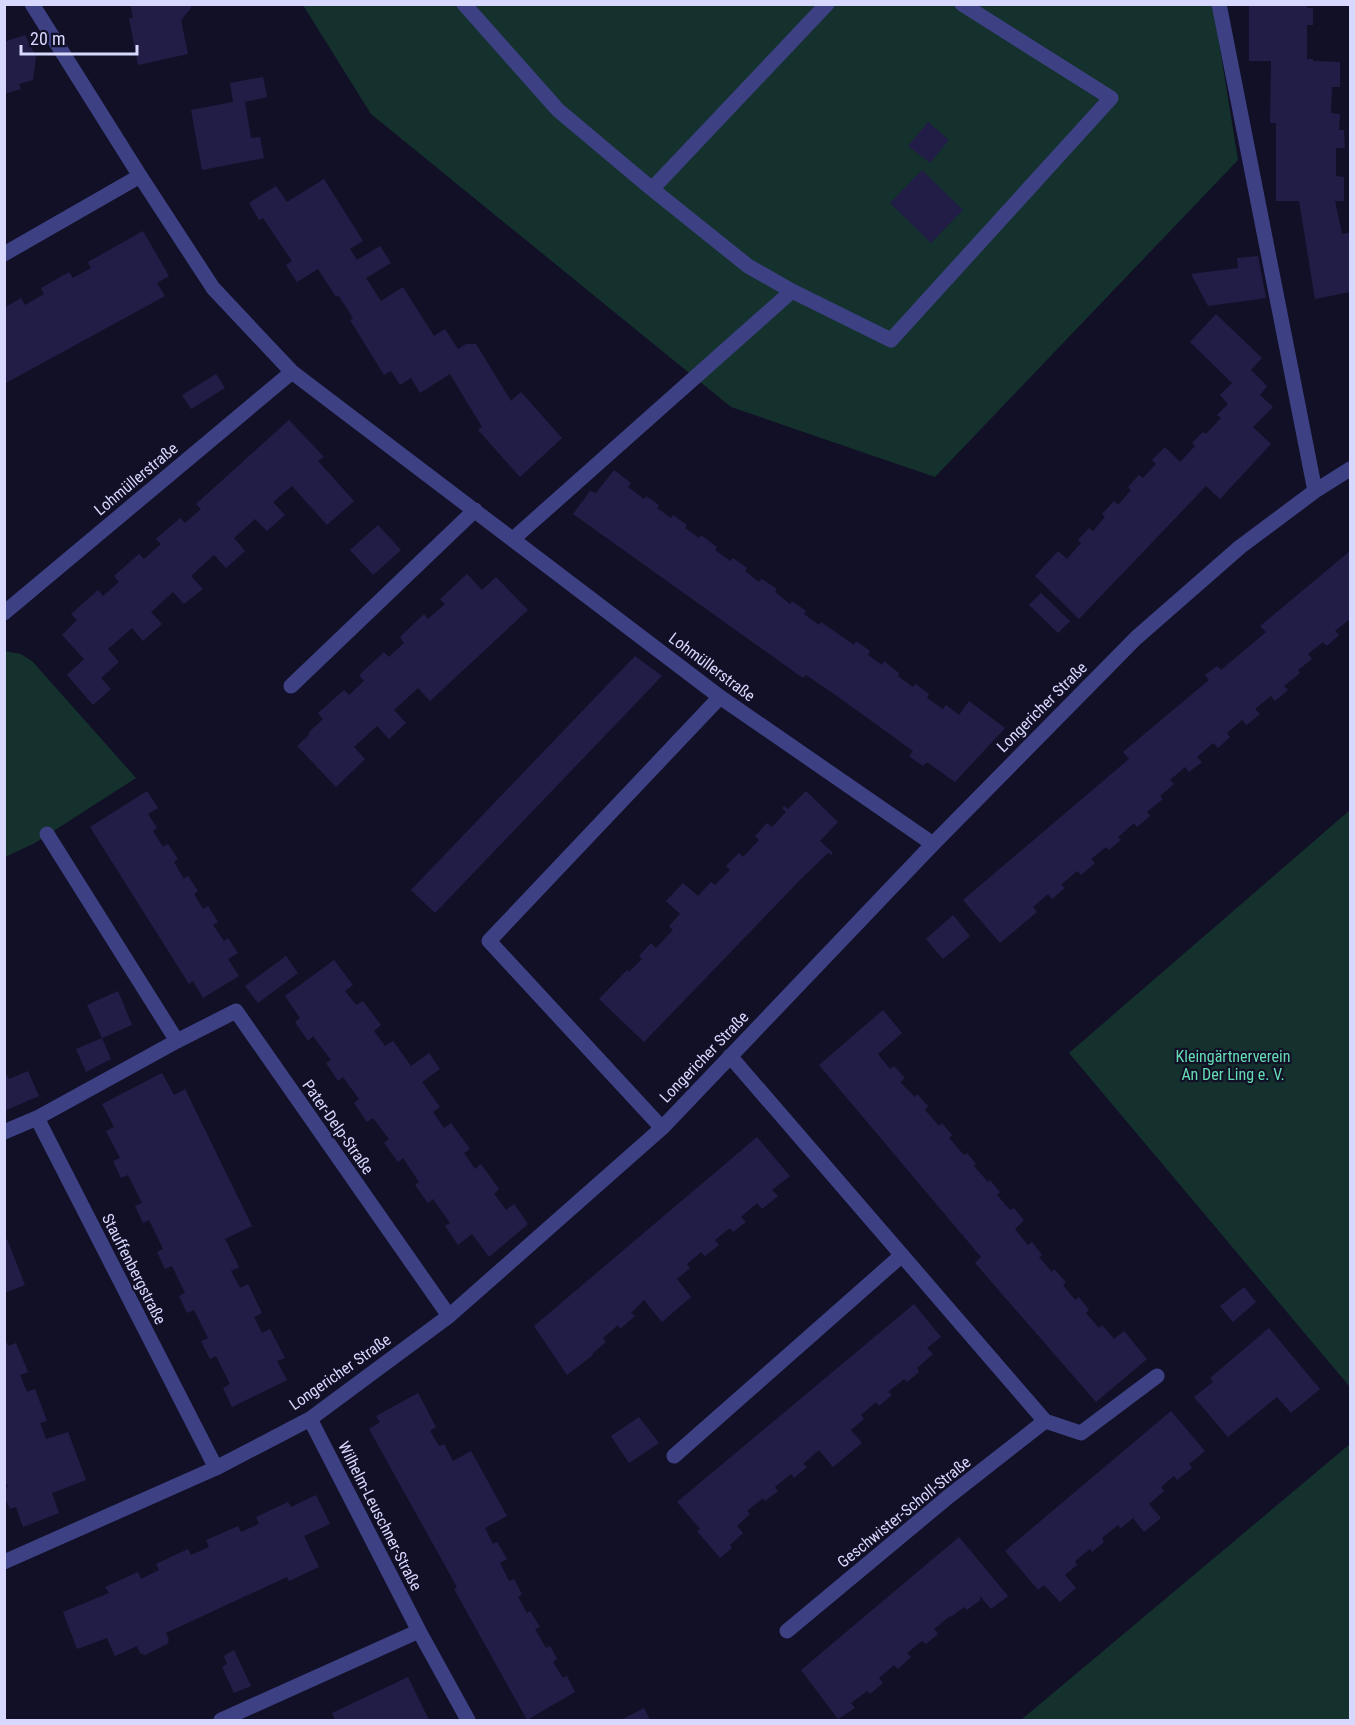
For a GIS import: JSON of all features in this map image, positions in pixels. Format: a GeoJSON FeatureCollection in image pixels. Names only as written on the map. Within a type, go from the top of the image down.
{"type":"FeatureCollection","features":[{"type":"Feature","properties":{"kind":"street","name":"Lohmüllerstraße"},"geometry":{"type":"LineString","coordinates":[[32,4],[213,288],[292,372],[720,698],[933,844]]}},
{"type":"Feature","properties":{"kind":"street"},"geometry":{"type":"LineString","coordinates":[[464,4],[558,110],[748,266],[792,291],[891,340],[1111,98],[962,4]]}},
{"type":"Feature","properties":{"kind":"street"},"geometry":{"type":"LineString","coordinates":[[652,189],[827,4]]}},
{"type":"Feature","properties":{"kind":"street"},"geometry":{"type":"LineString","coordinates":[[1220,4],[1315,491]]}},
{"type":"Feature","properties":{"kind":"street"},"geometry":{"type":"LineString","coordinates":[[4,254],[140,176]]}},
{"type":"Feature","properties":{"kind":"street"},"geometry":{"type":"LineString","coordinates":[[513,539],[792,291]]}},
{"type":"Feature","properties":{"kind":"street","name":"Lohmüllerstraße"},"geometry":{"type":"LineString","coordinates":[[4,613],[292,372]]}},
{"type":"Feature","properties":{"kind":"street","name":"Longericher Straße"},"geometry":{"type":"LineString","coordinates":[[4,1562],[216,1468],[310,1419],[449,1316],[663,1128],[933,844],[1136,638],[1240,547],[1315,491],[1350,469]]}},
{"type":"Feature","properties":{"kind":"street"},"geometry":{"type":"LineString","coordinates":[[291,686],[475,510]]}},
{"type":"Feature","properties":{"kind":"street"},"geometry":{"type":"LineString","coordinates":[[663,1128],[489,941],[720,698]]}},
{"type":"Feature","properties":{"kind":"street"},"geometry":{"type":"LineString","coordinates":[[46,834],[177,1041]]}},
{"type":"Feature","properties":{"kind":"street","name":"Pater-Delp-Straße"},"geometry":{"type":"LineString","coordinates":[[37,1118],[236,1011],[449,1316]]}},
{"type":"Feature","properties":{"kind":"street"},"geometry":{"type":"LineString","coordinates":[[730,1056],[1045,1421],[1081,1433],[1157,1376]]}},
{"type":"Feature","properties":{"kind":"street"},"geometry":{"type":"LineString","coordinates":[[4,1132],[37,1118]]}},
{"type":"Feature","properties":{"kind":"street","name":"Stauffenbergstraße"},"geometry":{"type":"LineString","coordinates":[[37,1118],[216,1468]]}},
{"type":"Feature","properties":{"kind":"street"},"geometry":{"type":"LineString","coordinates":[[674,1456],[902,1255]]}},
{"type":"Feature","properties":{"kind":"street","name":"Wilhelm-Leuschner-Straße"},"geometry":{"type":"LineString","coordinates":[[310,1419],[468,1720]]}},
{"type":"Feature","properties":{"kind":"street","name":"Geschwister-Scholl-Straße"},"geometry":{"type":"LineString","coordinates":[[787,1632],[948,1497],[1045,1421]]}},
{"type":"Feature","properties":{"kind":"street"},"geometry":{"type":"LineString","coordinates":[[221,1720],[419,1630]]}},
{"type":"Feature","properties":{"kind":"green space"},"geometry":{"type":"Polygon","coordinates":[[[303,5],[1213,5],[1238,160],[935,477],[731,407],[371,114],[303,5]]]}},
{"type":"Feature","properties":{"kind":"green space"},"geometry":{"type":"Polygon","coordinates":[[[4,651],[21,654],[33,662],[136,778],[35,843],[5,857],[4,651]]]}},
{"type":"Feature","properties":{"kind":"green space","name":"Kleingärtnerverein An Der Ling e. V."},"geometry":{"type":"Polygon","coordinates":[[[1350,810],[1350,1387],[1069,1053],[1350,810]]]}},
{"type":"Feature","properties":{"kind":"green space"},"geometry":{"type":"Polygon","coordinates":[[[1350,1444],[1350,1720],[1021,1720],[1350,1444]]]}},
{"type":"Feature","properties":{"kind":"building"},"geometry":{"type":"Polygon","coordinates":[[[130,4],[190,4],[191,8],[181,20],[188,54],[138,65],[129,18],[133,18],[130,4]]]}},
{"type":"Feature","properties":{"kind":"building"},"geometry":{"type":"Polygon","coordinates":[[[1249,4],[1307,4],[1307,8],[1313,8],[1313,25],[1307,25],[1307,59],[1340,62],[1340,87],[1332,87],[1331,113],[1340,114],[1339,130],[1344,130],[1345,148],[1336,148],[1336,176],[1344,177],[1344,201],[1335,201],[1342,234],[1350,233],[1350,292],[1315,299],[1299,201],[1276,201],[1276,123],[1270,123],[1271,61],[1249,61],[1249,4]]]}},
{"type":"Feature","properties":{"kind":"building"},"geometry":{"type":"Polygon","coordinates":[[[25,35],[36,57],[33,80],[19,84],[21,89],[4,94],[4,42],[25,35]]]}},
{"type":"Feature","properties":{"kind":"building"},"geometry":{"type":"Polygon","coordinates":[[[263,77],[267,97],[245,102],[251,138],[260,137],[264,158],[202,170],[191,110],[233,102],[230,83],[263,77]]]}},
{"type":"Feature","properties":{"kind":"building"},"geometry":{"type":"Polygon","coordinates":[[[928,122],[949,140],[930,163],[908,146],[928,122]]]}},
{"type":"Feature","properties":{"kind":"building"},"geometry":{"type":"Polygon","coordinates":[[[922,170],[963,210],[931,243],[890,203],[922,170]]]}},
{"type":"Feature","properties":{"kind":"building"},"geometry":{"type":"Polygon","coordinates":[[[324,179],[363,241],[350,249],[357,260],[380,246],[391,263],[366,278],[381,301],[403,287],[434,336],[445,329],[458,349],[466,344],[476,344],[511,401],[521,392],[562,438],[520,477],[478,430],[482,427],[450,374],[420,393],[411,378],[400,385],[391,371],[384,375],[350,320],[353,319],[350,313],[338,295],[336,297],[318,269],[297,282],[286,265],[292,261],[263,218],[259,220],[249,203],[276,186],[287,202],[324,179]]]}},
{"type":"Feature","properties":{"kind":"building"},"geometry":{"type":"Polygon","coordinates":[[[143,231],[169,276],[157,283],[165,296],[4,384],[4,308],[21,298],[25,305],[44,294],[41,288],[69,272],[73,278],[91,268],[88,262],[143,231]]]}},
{"type":"Feature","properties":{"kind":"building"},"geometry":{"type":"Polygon","coordinates":[[[1258,256],[1266,298],[1208,306],[1191,274],[1238,268],[1237,258],[1258,256]]]}},
{"type":"Feature","properties":{"kind":"building"},"geometry":{"type":"Polygon","coordinates":[[[1216,314],[1262,358],[1251,370],[1267,386],[1260,395],[1273,407],[1253,427],[1271,444],[1220,499],[1206,486],[1079,619],[1035,576],[1058,551],[1067,559],[1081,543],[1078,540],[1089,528],[1093,531],[1105,517],[1102,514],[1114,501],[1118,505],[1131,490],[1128,487],[1139,475],[1143,478],[1156,464],[1152,460],[1165,447],[1180,462],[1195,446],[1192,443],[1203,432],[1206,434],[1221,418],[1217,415],[1228,404],[1220,395],[1232,383],[1190,342],[1216,314]]]}},
{"type":"Feature","properties":{"kind":"building"},"geometry":{"type":"Polygon","coordinates":[[[216,374],[225,388],[191,409],[182,395],[216,374]]]}},
{"type":"Feature","properties":{"kind":"building"},"geometry":{"type":"Polygon","coordinates":[[[289,420],[324,457],[318,461],[354,501],[327,525],[292,486],[273,502],[285,515],[267,531],[255,519],[234,538],[245,551],[226,568],[214,555],[191,576],[203,589],[184,604],[173,592],[151,612],[162,624],[143,641],[132,628],[108,649],[119,662],[101,678],[111,689],[93,705],[67,675],[84,659],[62,635],[77,620],[71,614],[98,590],[103,596],[119,582],[114,576],[139,554],[144,559],[161,544],[156,539],[180,518],[185,523],[201,509],[196,504],[289,420]]]}},
{"type":"Feature","properties":{"kind":"building"},"geometry":{"type":"Polygon","coordinates":[[[614,470],[631,483],[628,487],[644,499],[646,496],[659,505],[657,508],[687,525],[685,528],[699,538],[701,535],[717,547],[715,550],[730,561],[733,558],[747,568],[745,571],[759,582],[762,579],[777,589],[775,592],[790,604],[792,601],[806,611],[804,614],[819,625],[821,622],[854,645],[856,641],[870,651],[868,655],[882,665],[884,661],[899,673],[898,676],[913,687],[916,684],[929,694],[927,698],[943,709],[946,705],[959,715],[969,701],[1005,728],[955,782],[927,762],[923,766],[909,756],[913,751],[837,696],[806,675],[803,678],[573,514],[590,491],[596,493],[614,470]]]}},
{"type":"Feature","properties":{"kind":"building"},"geometry":{"type":"Polygon","coordinates":[[[378,525],[401,550],[373,575],[350,550],[378,525]]]}},
{"type":"Feature","properties":{"kind":"building"},"geometry":{"type":"Polygon","coordinates":[[[1350,551],[1350,619],[1335,631],[1339,635],[1327,646],[1323,642],[1308,654],[1312,659],[1284,686],[1288,690],[1275,701],[1271,696],[1255,709],[1260,714],[1247,725],[1242,720],[1227,733],[1230,737],[1218,748],[1213,743],[1197,757],[1202,762],[1189,772],[1185,767],[1170,780],[1174,784],[1160,796],[1163,799],[1147,812],[1150,816],[1137,827],[1134,823],[1118,837],[1121,840],[1109,850],[1106,847],[1091,859],[1095,863],[1081,875],[1077,871],[1061,885],[1065,888],[1052,899],[1048,894],[1033,907],[1037,912],[1000,943],[963,900],[1129,759],[1123,752],[1209,680],[1205,675],[1217,666],[1221,670],[1266,632],[1260,626],[1350,551]]]}},
{"type":"Feature","properties":{"kind":"building"},"geometry":{"type":"Polygon","coordinates":[[[467,574],[482,590],[496,577],[528,610],[430,701],[418,688],[394,710],[406,723],[389,739],[377,726],[354,747],[365,759],[336,787],[297,746],[323,719],[318,713],[344,690],[349,695],[364,681],[359,675],[384,652],[389,657],[404,643],[400,637],[424,614],[428,619],[445,604],[440,599],[467,574]]]}},
{"type":"Feature","properties":{"kind":"building"},"geometry":{"type":"Polygon","coordinates":[[[1041,593],[1070,621],[1058,633],[1029,605],[1041,593]]]}},
{"type":"Feature","properties":{"kind":"building"},"geometry":{"type":"Polygon","coordinates":[[[635,656],[662,676],[435,913],[411,890],[635,656]]]}},
{"type":"Feature","properties":{"kind":"building"},"geometry":{"type":"Polygon","coordinates":[[[147,791],[158,808],[148,814],[157,828],[153,831],[163,847],[168,844],[178,859],[174,862],[184,879],[188,876],[198,891],[194,894],[203,909],[208,906],[218,922],[213,925],[224,941],[228,938],[238,953],[228,959],[239,976],[203,998],[193,981],[189,984],[90,827],[147,791]]]}},
{"type":"Feature","properties":{"kind":"building"},"geometry":{"type":"Polygon","coordinates":[[[806,791],[838,822],[820,841],[833,853],[831,855],[828,853],[800,880],[644,1042],[599,999],[627,970],[629,972],[642,959],[639,956],[651,943],[656,948],[673,930],[669,926],[680,914],[666,901],[683,883],[698,896],[711,882],[715,885],[730,870],[726,866],[739,853],[743,857],[759,840],[755,836],[767,823],[772,827],[786,812],[782,808],[784,806],[788,809],[806,791]]]}},
{"type":"Feature","properties":{"kind":"building"},"geometry":{"type":"Polygon","coordinates":[[[953,915],[970,936],[943,959],[926,939],[953,915]]]}},
{"type":"Feature","properties":{"kind":"building"},"geometry":{"type":"Polygon","coordinates":[[[286,956],[298,973],[258,1003],[245,986],[286,956]]]}},
{"type":"Feature","properties":{"kind":"building"},"geometry":{"type":"Polygon","coordinates":[[[334,960],[353,985],[345,991],[356,1005],[363,1001],[381,1025],[374,1031],[385,1046],[393,1041],[411,1066],[429,1053],[440,1069],[422,1082],[440,1107],[433,1112],[444,1128],[451,1123],[470,1149],[464,1153],[475,1169],[481,1164],[499,1189],[494,1194],[506,1210],[514,1204],[528,1224],[489,1257],[472,1234],[458,1245],[445,1226],[450,1223],[433,1199],[428,1203],[415,1185],[419,1182],[403,1158],[398,1162],[384,1143],[389,1139],[373,1118],[367,1122],[354,1103],[359,1099],[343,1077],[338,1081],[326,1063],[331,1060],[313,1036],[308,1041],[295,1022],[300,1018],[285,996],[334,960]]]}},
{"type":"Feature","properties":{"kind":"building"},"geometry":{"type":"Polygon","coordinates":[[[118,991],[132,1025],[102,1038],[87,1005],[118,991]]]}},
{"type":"Feature","properties":{"kind":"building"},"geometry":{"type":"Polygon","coordinates":[[[883,1010],[902,1033],[878,1054],[890,1069],[894,1066],[905,1078],[900,1082],[915,1097],[917,1094],[928,1106],[925,1110],[939,1126],[942,1123],[952,1135],[949,1138],[964,1155],[967,1153],[976,1164],[974,1166],[1000,1192],[997,1195],[1010,1210],[1014,1208],[1024,1220],[1015,1229],[1028,1245],[1032,1242],[1042,1255],[1039,1257],[1052,1272],[1054,1269],[1066,1282],[1063,1285],[1075,1300],[1079,1297],[1089,1310],[1086,1313],[1099,1328],[1102,1325],[1114,1339],[1124,1331],[1147,1359],[1096,1402],[975,1263],[981,1257],[819,1065],[883,1010]]]}},
{"type":"Feature","properties":{"kind":"building"},"geometry":{"type":"Polygon","coordinates":[[[102,1038],[111,1059],[86,1072],[76,1049],[102,1038]]]}},
{"type":"Feature","properties":{"kind":"building"},"geometry":{"type":"Polygon","coordinates":[[[4,1069],[9,1079],[28,1071],[39,1096],[4,1111],[4,1069]]]}},
{"type":"Feature","properties":{"kind":"building"},"geometry":{"type":"Polygon","coordinates":[[[162,1073],[174,1095],[185,1089],[252,1226],[225,1239],[239,1267],[231,1271],[240,1288],[248,1284],[262,1313],[254,1317],[262,1333],[270,1329],[285,1358],[277,1361],[287,1380],[232,1407],[223,1388],[230,1384],[216,1356],[210,1359],[201,1341],[208,1338],[194,1310],[187,1313],[179,1296],[185,1293],[172,1266],[165,1269],[157,1252],[163,1249],[149,1220],[143,1223],[135,1206],[142,1203],[128,1175],[121,1178],[113,1161],[120,1158],[106,1131],[114,1127],[102,1104],[162,1073]]]}},
{"type":"Feature","properties":{"kind":"building"},"geometry":{"type":"Polygon","coordinates":[[[757,1137],[790,1176],[772,1190],[778,1196],[762,1209],[757,1203],[741,1217],[746,1222],[733,1232],[730,1228],[715,1240],[719,1245],[705,1256],[701,1252],[687,1264],[690,1268],[677,1279],[691,1297],[662,1322],[644,1300],[631,1313],[635,1316],[620,1329],[618,1325],[603,1338],[606,1342],[567,1375],[534,1326],[757,1137]]]}},
{"type":"Feature","properties":{"kind":"building"},"geometry":{"type":"Polygon","coordinates":[[[7,1239],[25,1285],[4,1293],[4,1240],[7,1239]]]}},
{"type":"Feature","properties":{"kind":"building"},"geometry":{"type":"Polygon","coordinates":[[[1244,1287],[1256,1302],[1233,1322],[1220,1306],[1244,1287]]]}},
{"type":"Feature","properties":{"kind":"building"},"geometry":{"type":"Polygon","coordinates":[[[914,1304],[941,1337],[927,1348],[933,1354],[917,1368],[919,1372],[907,1382],[904,1379],[888,1392],[892,1395],[879,1406],[876,1402],[861,1415],[864,1419],[851,1430],[862,1443],[833,1467],[819,1450],[803,1464],[807,1467],[794,1478],[791,1474],[775,1487],[778,1491],[765,1501],[763,1498],[747,1511],[750,1514],[737,1526],[743,1533],[730,1545],[732,1548],[720,1558],[677,1502],[914,1304]]]}},
{"type":"Feature","properties":{"kind":"building"},"geometry":{"type":"Polygon","coordinates":[[[1269,1328],[1320,1389],[1291,1413],[1277,1397],[1228,1437],[1194,1397],[1213,1382],[1210,1378],[1269,1328]]]}},
{"type":"Feature","properties":{"kind":"building"},"geometry":{"type":"Polygon","coordinates":[[[5,1337],[8,1346],[16,1343],[28,1372],[20,1375],[27,1392],[35,1389],[47,1421],[40,1423],[46,1439],[68,1432],[86,1480],[52,1493],[59,1513],[23,1527],[16,1507],[10,1509],[4,1496],[4,1488],[8,1487],[4,1479],[5,1337]]]}},
{"type":"Feature","properties":{"kind":"building"},"geometry":{"type":"Polygon","coordinates":[[[418,1393],[436,1427],[430,1431],[439,1446],[444,1444],[453,1461],[471,1451],[507,1516],[485,1528],[493,1544],[497,1542],[507,1559],[500,1563],[509,1581],[514,1579],[522,1594],[518,1597],[527,1613],[530,1611],[540,1627],[535,1629],[546,1648],[550,1646],[557,1659],[553,1662],[563,1678],[567,1676],[575,1692],[527,1720],[454,1589],[457,1587],[369,1429],[380,1422],[376,1416],[418,1393]]]}},
{"type":"Feature","properties":{"kind":"building"},"geometry":{"type":"Polygon","coordinates":[[[1171,1411],[1205,1451],[1189,1464],[1192,1468],[1177,1480],[1174,1476],[1161,1487],[1164,1491],[1149,1504],[1161,1518],[1144,1532],[1133,1518],[1121,1528],[1118,1525],[1102,1538],[1104,1542],[1092,1552],[1090,1549],[1075,1561],[1077,1565],[1065,1575],[1076,1588],[1060,1602],[1044,1585],[1038,1590],[1005,1551],[1171,1411]]]}},
{"type":"Feature","properties":{"kind":"building"},"geometry":{"type":"Polygon","coordinates":[[[639,1417],[659,1443],[629,1463],[611,1436],[639,1417]]]}},
{"type":"Feature","properties":{"kind":"building"},"geometry":{"type":"Polygon","coordinates":[[[316,1495],[330,1524],[304,1536],[319,1567],[289,1581],[287,1577],[166,1633],[169,1640],[167,1644],[145,1655],[140,1653],[137,1646],[115,1656],[107,1638],[77,1649],[63,1612],[109,1593],[105,1587],[138,1572],[141,1579],[159,1570],[156,1564],[188,1549],[191,1555],[209,1547],[206,1540],[238,1526],[241,1532],[259,1524],[256,1517],[288,1502],[291,1507],[316,1495]]]}},
{"type":"Feature","properties":{"kind":"building"},"geometry":{"type":"Polygon","coordinates":[[[959,1537],[1008,1596],[991,1609],[980,1596],[980,1600],[967,1610],[964,1607],[950,1616],[934,1629],[938,1634],[926,1644],[922,1641],[907,1653],[911,1657],[898,1669],[894,1665],[879,1678],[883,1683],[870,1694],[867,1691],[851,1703],[855,1708],[838,1719],[801,1670],[959,1537]]]}},
{"type":"Feature","properties":{"kind":"building"},"geometry":{"type":"Polygon","coordinates":[[[234,1650],[251,1686],[234,1693],[222,1667],[227,1664],[224,1656],[234,1650]]]}},
{"type":"Feature","properties":{"kind":"building"},"geometry":{"type":"Polygon","coordinates":[[[408,1677],[429,1720],[335,1720],[332,1713],[408,1677]]]}},
{"type":"Feature","properties":{"kind":"building"},"geometry":{"type":"Polygon","coordinates":[[[644,1708],[650,1720],[621,1720],[644,1708]]]}}]}
